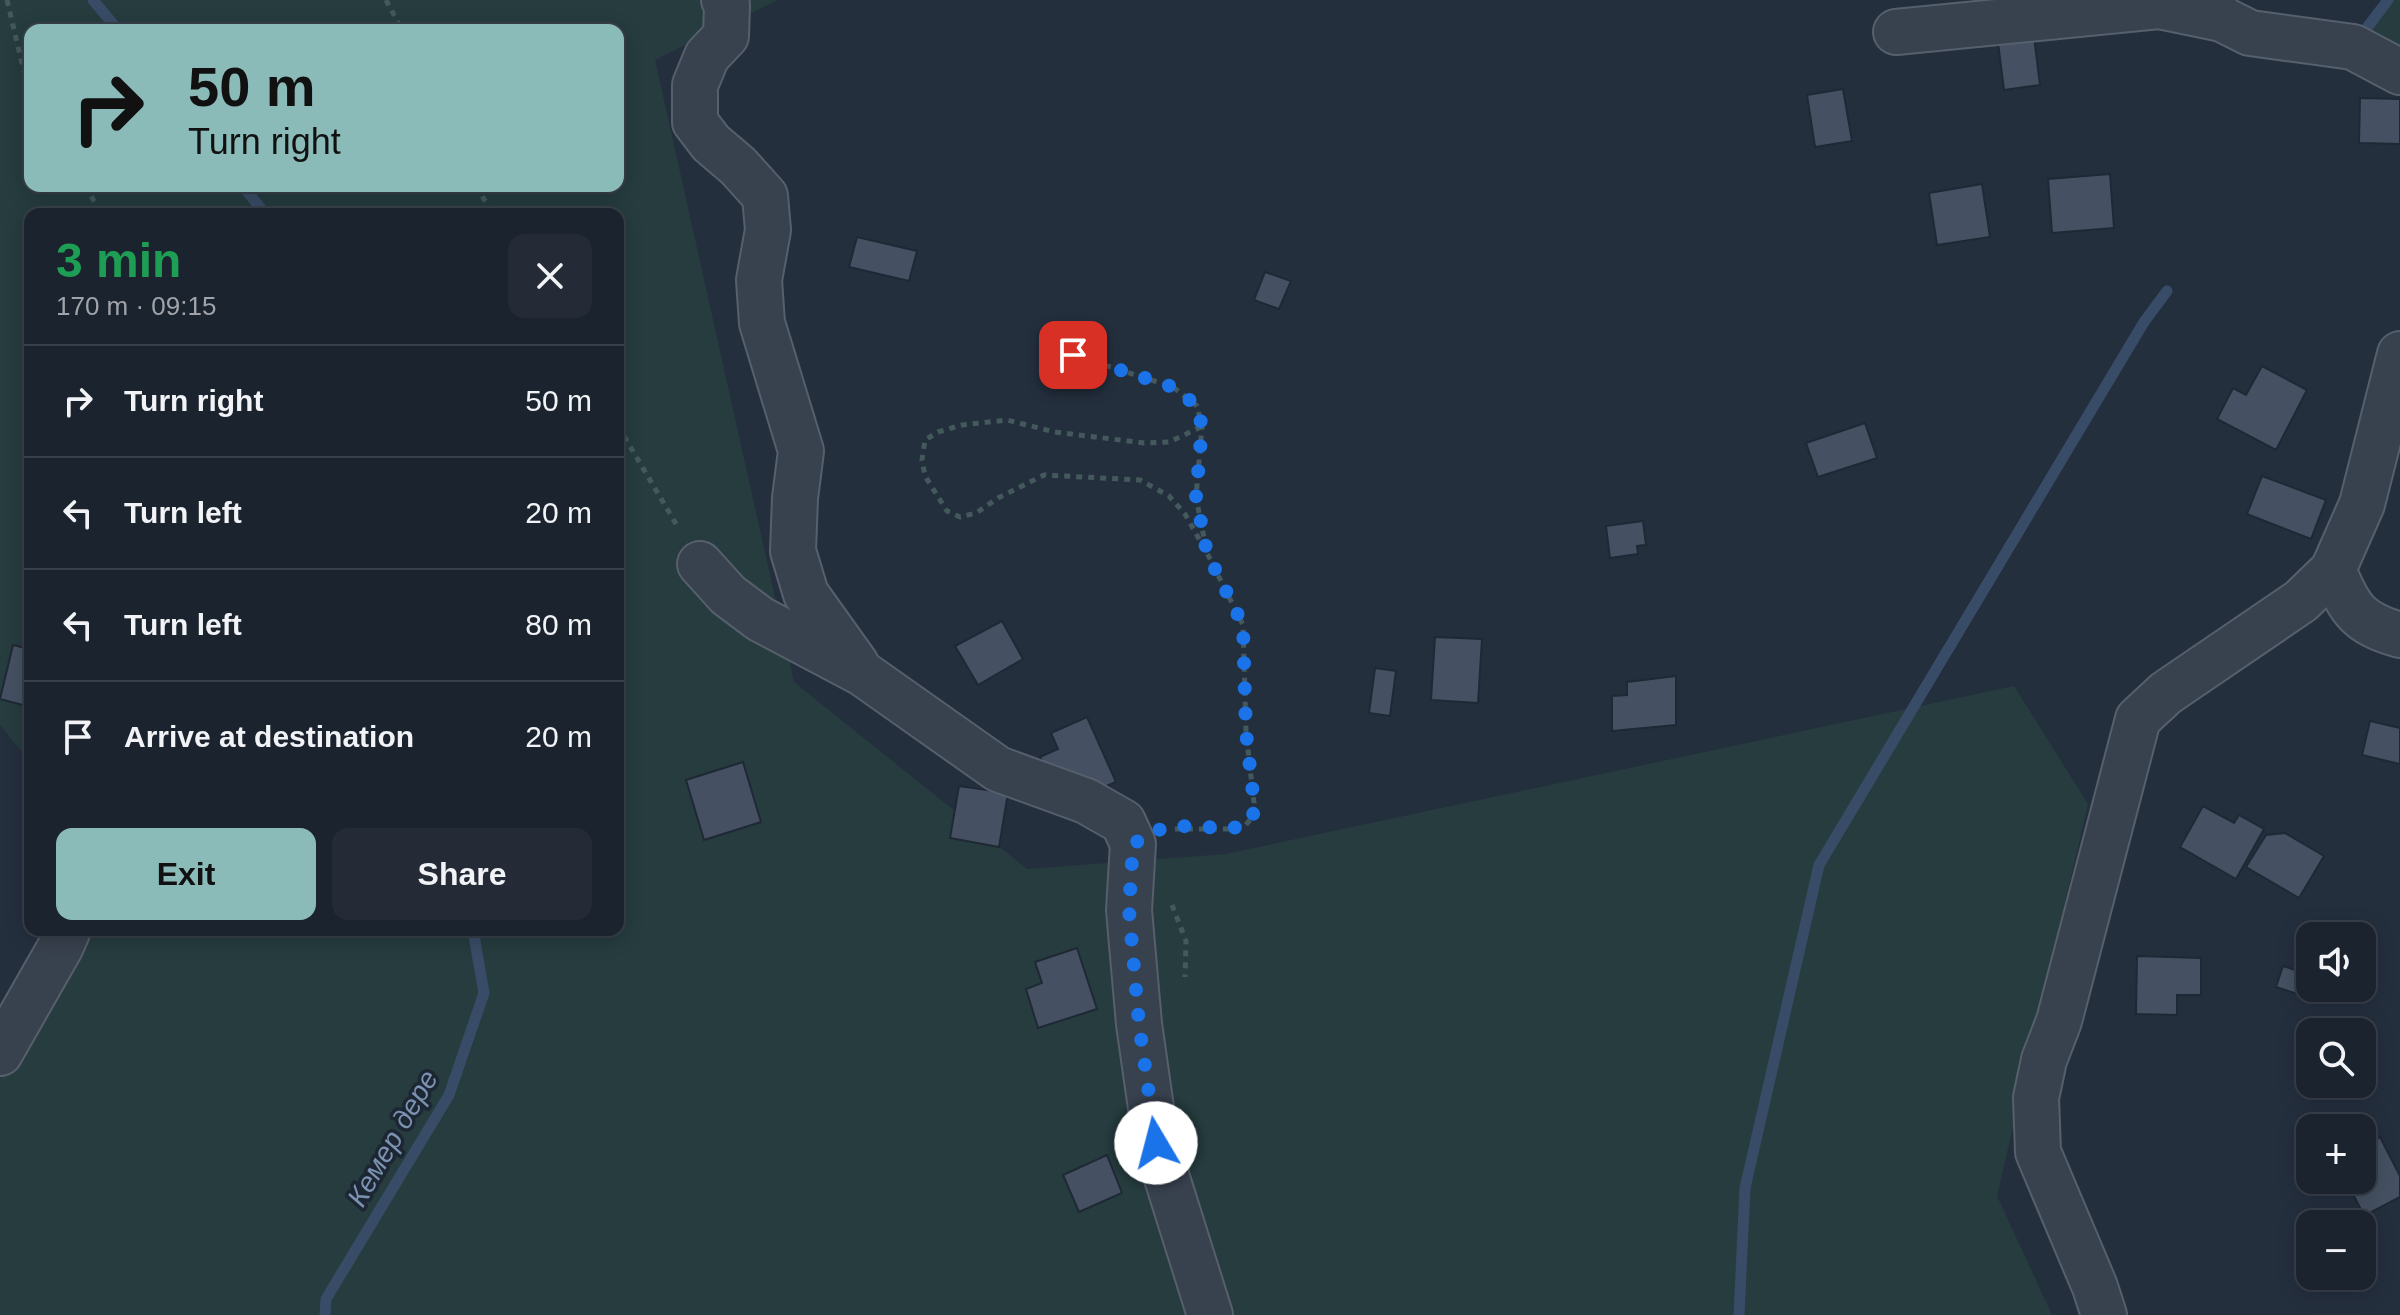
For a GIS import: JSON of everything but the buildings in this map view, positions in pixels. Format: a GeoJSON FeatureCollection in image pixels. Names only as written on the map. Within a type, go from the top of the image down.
{"type":"FeatureCollection","features":[{"type":"Feature","properties":{"kind":"street"},"geometry":{"type":"LineString","coordinates":[[724,0],[727,5],[726,36],[707,56],[695,85],[695,122],[711,143],[738,166],[765,196],[768,230],[759,280],[762,323],[801,451],[793,551],[806,594],[862,673]]}},
{"type":"Feature","properties":{"kind":"street"},"geometry":{"type":"LineString","coordinates":[[1896,32],[2159,6],[2214,10],[2250,33],[2353,47],[2400,72]]}},
{"type":"Feature","properties":{"kind":"street"},"geometry":{"type":"LineString","coordinates":[[2104,1315],[2038,1152],[2036,1098],[2138,719],[2166,693],[2301,601],[2333,570],[2362,504],[2400,354]]}},
{"type":"Feature","properties":{"kind":"street"},"geometry":{"type":"LineString","coordinates":[[700,564],[728,595],[760,619],[862,673],[998,769],[1086,801],[1123,822],[1133,844],[1129,910],[1139,1024],[1156,1143],[1210,1315]]}},
{"type":"Feature","properties":{"kind":"street"},"geometry":{"type":"LineString","coordinates":[[2333,570],[2348,604],[2371,626],[2400,635]]}},
{"type":"Feature","properties":{"kind":"street"},"geometry":{"type":"LineString","coordinates":[[0,1053],[65,936]]}},
{"type":"Feature","properties":{"kind":"path"},"geometry":{"type":"LineString","coordinates":[[7,0],[24,72]]}},
{"type":"Feature","properties":{"kind":"path"},"geometry":{"type":"LineString","coordinates":[[386,0],[399,24]]}},
{"type":"Feature","properties":{"kind":"path"},"geometry":{"type":"LineString","coordinates":[[1048,347],[1173,387],[1197,406],[1202,427],[1196,497],[1207,553]]}},
{"type":"Feature","properties":{"kind":"path"},"geometry":{"type":"LineString","coordinates":[[1133,844],[1158,830],[1230,829],[1245,826],[1253,816],[1246,732],[1243,625],[1207,553],[1185,514],[1169,496],[1140,480],[1044,475],[976,513],[960,517],[947,511],[925,476],[922,460],[925,440],[938,432],[962,425],[1007,420],[1055,432],[1144,443],[1169,442],[1202,427]]}},
{"type":"Feature","properties":{"kind":"path"},"geometry":{"type":"LineString","coordinates":[[624,436],[700,564]]}},
{"type":"Feature","properties":{"kind":"green space"},"geometry":{"type":"Polygon","coordinates":[[[0,0],[778,0],[655,60],[794,682],[1027,869],[1226,854],[2014,686],[2088,804],[1997,1196],[2052,1315],[0,1315],[0,1069],[46,936],[624,936],[624,208],[24,208],[24,766],[22,752],[0,725],[0,0]]]}},
{"type":"Feature","properties":{"kind":"green space"},"geometry":{"type":"Polygon","coordinates":[[[2386,0],[2400,0],[2400,63],[2371,32],[2386,0]]]}},
{"type":"Feature","properties":{"kind":"waterway","name":"Кемер дере"},"geometry":{"type":"LineString","coordinates":[[93,0],[113,24]]}},
{"type":"Feature","properties":{"kind":"waterway"},"geometry":{"type":"LineString","coordinates":[[2357,41],[2388,0]]}},
{"type":"Feature","properties":{"kind":"waterway","name":"Кемер дере"},"geometry":{"type":"LineString","coordinates":[[248,192],[260,208]]}},
{"type":"Feature","properties":{"kind":"waterway"},"geometry":{"type":"LineString","coordinates":[[1739,1315],[1745,1188],[1819,865],[2144,322],[2167,291]]}},
{"type":"Feature","properties":{"kind":"waterway","name":"Кемер дере"},"geometry":{"type":"LineString","coordinates":[[325,1315],[326,1299],[449,1095],[484,993],[474,936]]}},
{"type":"Feature","properties":{"kind":"route"},"geometry":{"type":"LineString","coordinates":[[1073,355],[1173,387],[1197,406],[1202,427],[1196,497],[1207,553],[1243,625],[1246,732],[1253,816],[1245,826],[1230,829],[1158,830],[1133,844],[1129,910],[1139,1024],[1156,1143]]}}]}
